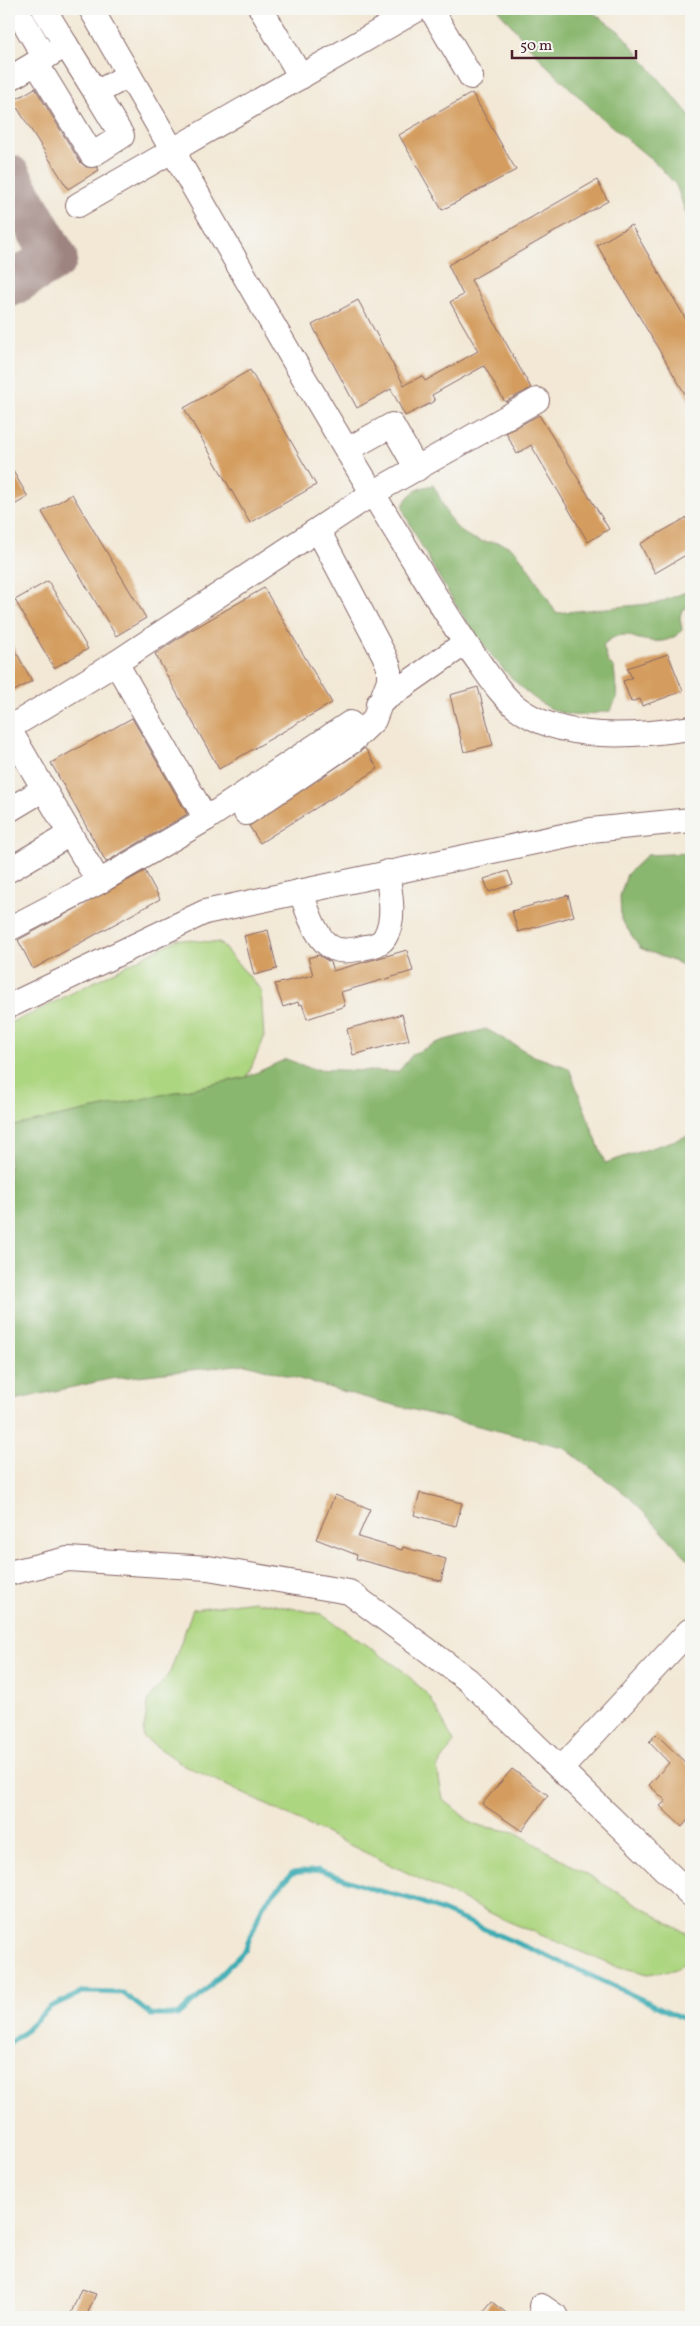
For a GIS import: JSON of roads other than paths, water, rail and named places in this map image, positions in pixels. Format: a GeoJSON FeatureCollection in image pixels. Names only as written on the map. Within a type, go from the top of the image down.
{"type":"FeatureCollection","features":[{"type":"Feature","properties":{"kind":"street"},"geometry":{"type":"LineString","coordinates":[[16,9],[40,60],[92,154],[122,136],[44,9]]}},
{"type":"Feature","properties":{"kind":"street"},"geometry":{"type":"LineString","coordinates":[[91,9],[347,450],[465,643],[497,687],[516,707],[542,721],[581,732],[645,735],[691,728]]}},
{"type":"Feature","properties":{"kind":"street"},"geometry":{"type":"LineString","coordinates":[[261,9],[301,77]]}},
{"type":"Feature","properties":{"kind":"street"},"geometry":{"type":"LineString","coordinates":[[78,205],[418,9]]}},
{"type":"Feature","properties":{"kind":"street"},"geometry":{"type":"LineString","coordinates":[[431,9],[470,77]]}},
{"type":"Feature","properties":{"kind":"street"},"geometry":{"type":"LineString","coordinates":[[9,80],[66,45]]}},
{"type":"Feature","properties":{"kind":"street"},"geometry":{"type":"LineString","coordinates":[[96,93],[129,75]]}},
{"type":"Feature","properties":{"kind":"street"},"geometry":{"type":"LineString","coordinates":[[99,882],[9,729],[116,663],[373,493],[537,400]]}},
{"type":"Feature","properties":{"kind":"street"},"geometry":{"type":"LineString","coordinates":[[347,450],[392,425],[417,469]]}},
{"type":"Feature","properties":{"kind":"street"},"geometry":{"type":"LineString","coordinates":[[246,813],[351,742],[374,720],[389,680],[389,667],[318,530]]}},
{"type":"Feature","properties":{"kind":"street"},"geometry":{"type":"LineString","coordinates":[[9,929],[99,882],[206,819],[465,643]]}},
{"type":"Feature","properties":{"kind":"street"},"geometry":{"type":"LineString","coordinates":[[116,663],[206,819]]}},
{"type":"Feature","properties":{"kind":"street"},"geometry":{"type":"LineString","coordinates":[[9,810],[44,789]]}},
{"type":"Feature","properties":{"kind":"street"},"geometry":{"type":"LineString","coordinates":[[9,1006],[204,912],[590,830],[691,820]]}},
{"type":"Feature","properties":{"kind":"street"},"geometry":{"type":"LineString","coordinates":[[9,870],[70,834]]}},
{"type":"Feature","properties":{"kind":"street"},"geometry":{"type":"LineString","coordinates":[[301,891],[307,913],[325,942],[335,949],[350,951],[378,944],[385,937],[392,911],[387,872]]}},
{"type":"Feature","properties":{"kind":"street"},"geometry":{"type":"LineString","coordinates":[[9,1573],[68,1559],[208,1568],[349,1592],[468,1680],[691,1895]]}},
{"type":"Feature","properties":{"kind":"street"},"geometry":{"type":"LineString","coordinates":[[561,1768],[689,1631]]}},
{"type":"Feature","properties":{"kind":"waterway"},"geometry":{"type":"LineString","coordinates":[[9,2043],[23,2033],[50,2007],[83,1992],[123,1993],[151,2015],[177,2015],[198,1998],[245,1950],[263,1905],[292,1873],[320,1870],[369,1888],[419,1901],[559,1961],[691,2022]]}}]}
